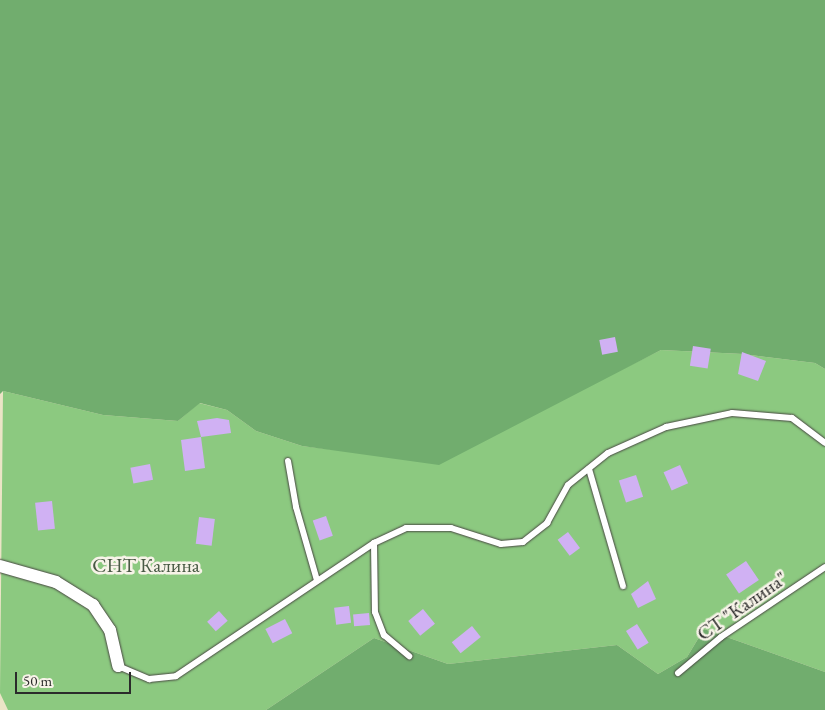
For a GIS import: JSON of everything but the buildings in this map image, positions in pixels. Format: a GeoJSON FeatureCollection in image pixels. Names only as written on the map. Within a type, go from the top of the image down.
{"type":"FeatureCollection","features":[{"type":"Feature","properties":{"kind":"street"},"geometry":{"type":"LineString","coordinates":[[0,566],[56,582],[93,605],[110,630],[118,666]]}},
{"type":"Feature","properties":{"kind":"lane"},"geometry":{"type":"LineString","coordinates":[[118,666],[149,678],[176,676],[374,543],[406,528],[432,526],[501,544],[523,542],[547,523],[568,485],[608,454],[666,427],[732,413],[792,418],[825,443]]}},
{"type":"Feature","properties":{"kind":"lane"},"geometry":{"type":"LineString","coordinates":[[288,461],[296,507],[317,580]]}},
{"type":"Feature","properties":{"kind":"lane"},"geometry":{"type":"LineString","coordinates":[[589,469],[623,586]]}},
{"type":"Feature","properties":{"kind":"lane"},"geometry":{"type":"LineString","coordinates":[[374,543],[374,612],[384,634],[409,656]]}},
{"type":"Feature","properties":{"kind":"lane","name":"СТ \"Калина\""},"geometry":{"type":"LineString","coordinates":[[678,673],[721,637],[825,567]]}},
{"type":"Feature","properties":{"kind":"green space"},"geometry":{"type":"Polygon","coordinates":[[[0,0],[825,0],[825,369],[815,363],[743,354],[661,350],[439,465],[302,446],[256,431],[227,410],[200,403],[178,421],[103,415],[3,391],[0,394],[0,0]]]}},
{"type":"Feature","properties":{"kind":"green space","name":"СНТ Калина"},"geometry":{"type":"Polygon","coordinates":[[[661,350],[743,354],[815,363],[825,369],[825,672],[704,629],[687,657],[658,674],[617,645],[448,664],[374,638],[266,710],[8,710],[0,693],[3,391],[103,415],[178,421],[199,403],[227,410],[256,431],[302,446],[362,453],[578,391],[661,350]]]}},
{"type":"Feature","properties":{"kind":"green space"},"geometry":{"type":"Polygon","coordinates":[[[704,629],[825,672],[825,710],[266,710],[374,638],[448,664],[617,645],[658,674],[687,657],[704,629]]]}}]}
